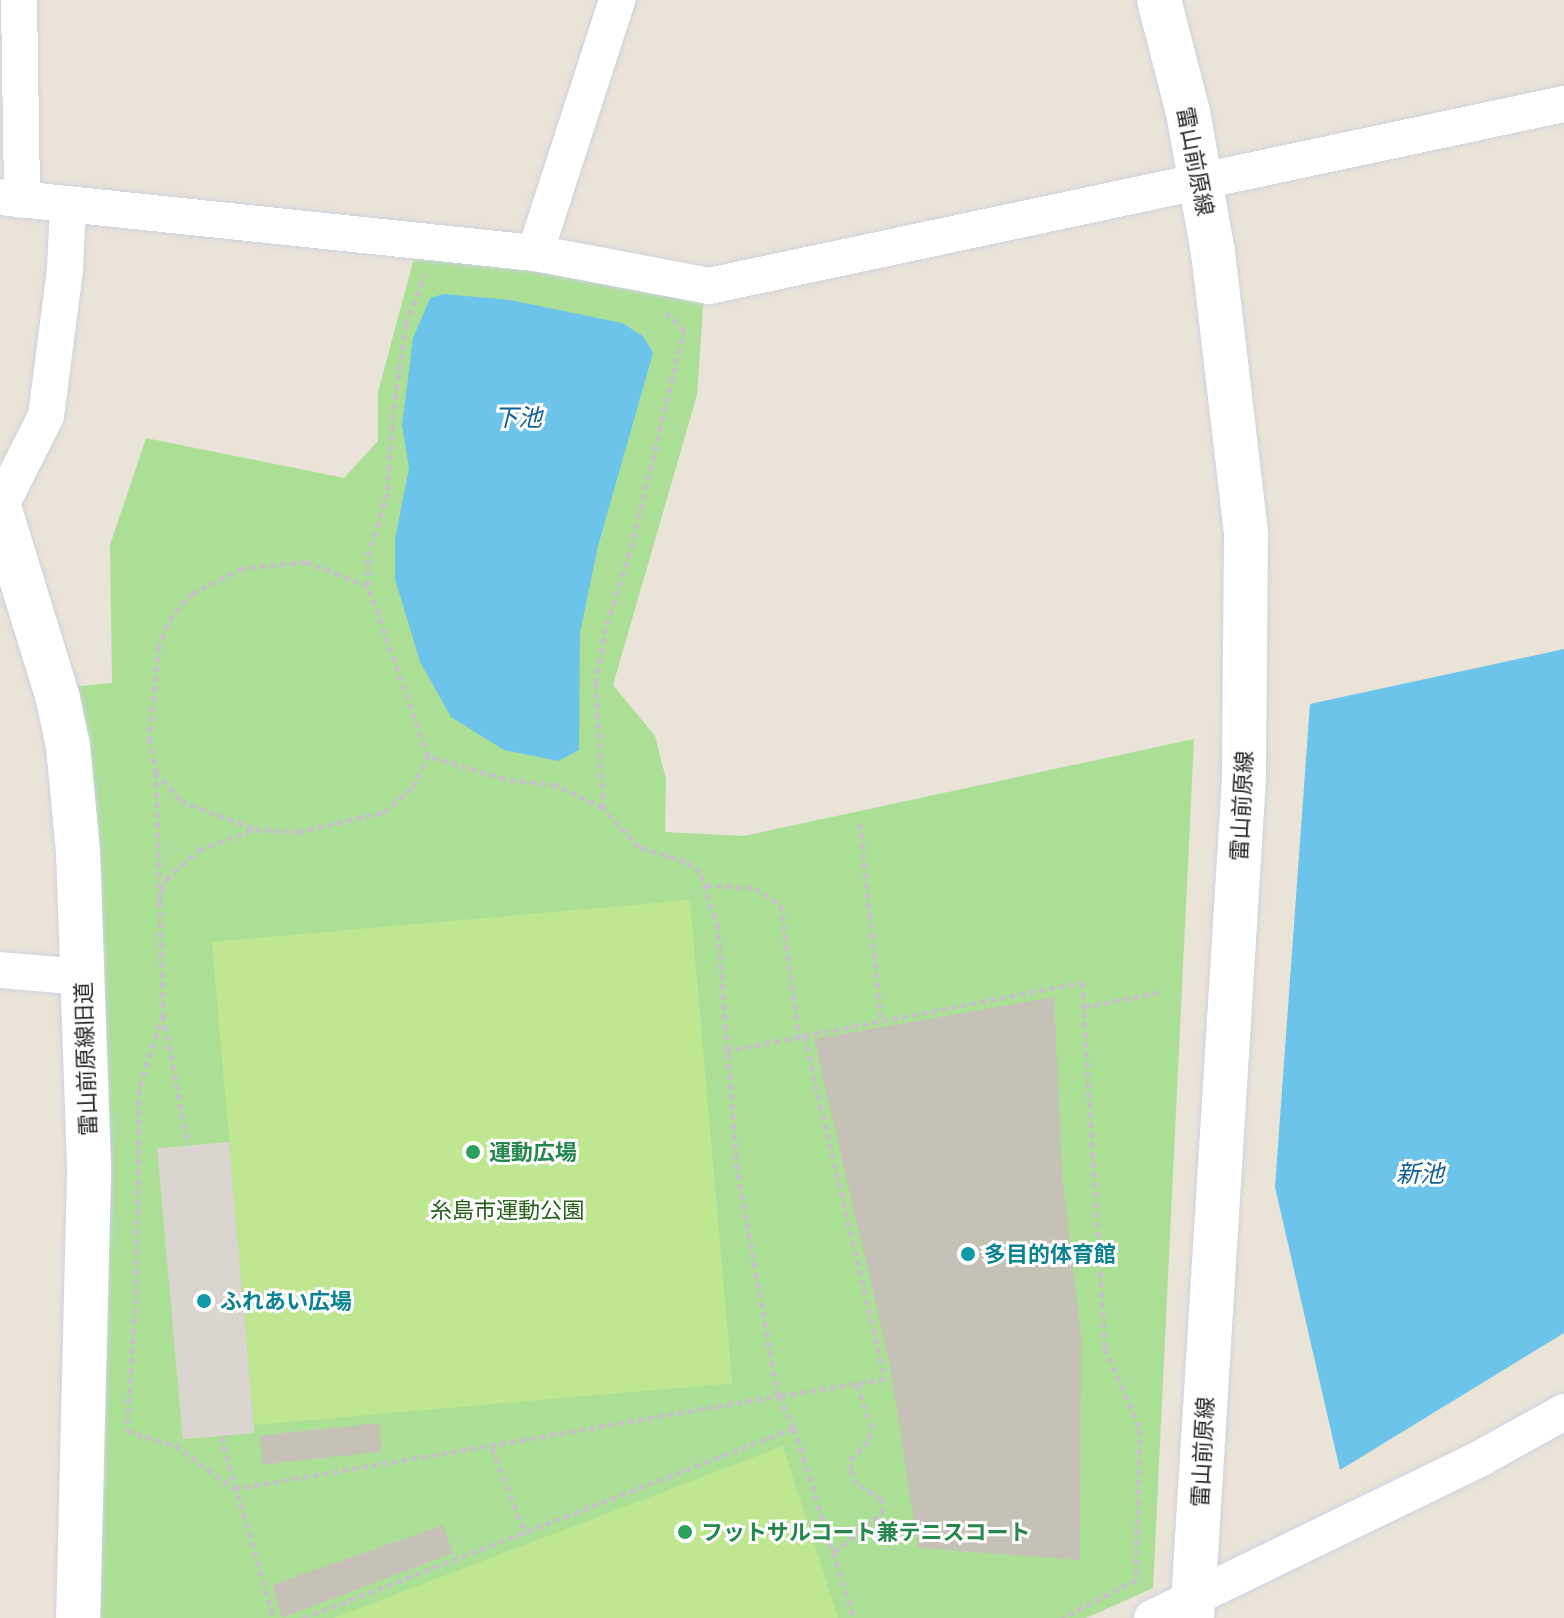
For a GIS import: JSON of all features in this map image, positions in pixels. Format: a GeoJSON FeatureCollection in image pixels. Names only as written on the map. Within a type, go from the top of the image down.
{"type":"FeatureCollection","features":[{"type":"Feature","properties":{"kind":"main road","name":"雷山前原線"},"geometry":{"type":"LineString","coordinates":[[1159,0],[1201,182],[1238,446],[1247,629],[1244,778],[1192,1609]]}},
{"type":"Feature","properties":{"kind":"main road","name":"雷山前原線旧道"},"geometry":{"type":"LineString","coordinates":[[0,508],[43,643],[68,746],[83,977],[88,1204],[78,1618]]}},
{"type":"Feature","properties":{"kind":"street"},"geometry":{"type":"LineString","coordinates":[[19,0],[11,198],[535,253],[709,286],[1564,104]]}},
{"type":"Feature","properties":{"kind":"street"},"geometry":{"type":"LineString","coordinates":[[535,253],[617,0]]}},
{"type":"Feature","properties":{"kind":"street"},"geometry":{"type":"LineString","coordinates":[[0,508],[46,416],[65,269],[68,205]]}},
{"type":"Feature","properties":{"kind":"street"},"geometry":{"type":"LineString","coordinates":[[0,970],[83,977]]}},
{"type":"Feature","properties":{"kind":"street"},"geometry":{"type":"LineString","coordinates":[[1152,1618],[1192,1609],[1564,1412]]}},
{"type":"Feature","properties":{"kind":"path"},"geometry":{"type":"LineString","coordinates":[[156,905],[166,879],[199,850],[255,829],[333,827],[384,812],[413,787],[428,756],[368,586],[368,556],[388,490],[392,419],[406,324],[414,293],[425,274],[433,274]]}},
{"type":"Feature","properties":{"kind":"path"},"geometry":{"type":"LineString","coordinates":[[603,808],[596,683],[604,634],[631,548],[684,330],[665,312],[650,307]]}},
{"type":"Feature","properties":{"kind":"path"},"geometry":{"type":"LineString","coordinates":[[188,1144],[163,1014],[156,905],[156,772],[149,738],[159,646],[172,615],[193,593],[242,568],[306,562],[368,586]]}},
{"type":"Feature","properties":{"kind":"path"},"geometry":{"type":"LineString","coordinates":[[428,756],[505,779],[556,785],[603,808],[639,847],[685,861],[700,872],[718,928],[725,1051],[737,1169],[778,1396],[794,1428],[854,1618]]}},
{"type":"Feature","properties":{"kind":"path"},"geometry":{"type":"LineString","coordinates":[[156,772],[181,801],[255,829]]}},
{"type":"Feature","properties":{"kind":"path"},"geometry":{"type":"LineString","coordinates":[[860,823],[881,1021]]}},
{"type":"Feature","properties":{"kind":"path"},"geometry":{"type":"LineString","coordinates":[[163,1014],[139,1089],[136,1298],[127,1431],[175,1445],[234,1489],[492,1448],[885,1379],[801,1036],[781,905],[755,888],[706,885]]}},
{"type":"Feature","properties":{"kind":"path"},"geometry":{"type":"LineString","coordinates":[[725,1051],[1082,982],[1105,1348],[1140,1429],[1136,1580],[1062,1618]]}},
{"type":"Feature","properties":{"kind":"path"},"geometry":{"type":"LineString","coordinates":[[1084,1007],[1161,992]]}},
{"type":"Feature","properties":{"kind":"path"},"geometry":{"type":"LineString","coordinates":[[833,1552],[882,1513],[882,1499],[857,1484],[851,1470],[850,1460],[870,1439],[872,1428],[857,1385]]}},
{"type":"Feature","properties":{"kind":"path"},"geometry":{"type":"LineString","coordinates":[[303,1618],[794,1428]]}},
{"type":"Feature","properties":{"kind":"path"},"geometry":{"type":"LineString","coordinates":[[221,1436],[274,1618]]}},
{"type":"Feature","properties":{"kind":"path"},"geometry":{"type":"LineString","coordinates":[[492,1448],[525,1533]]}},
{"type":"Feature","properties":{"kind":"green space","name":"糸島市運動公園"},"geometry":{"type":"Polygon","coordinates":[[[417,247],[704,293],[697,395],[613,685],[655,736],[666,779],[665,832],[744,836],[1194,739],[1153,1588],[1086,1618],[85,1618],[70,687],[112,683],[110,545],[146,438],[344,478],[378,441],[378,392],[417,247]]]}},
{"type":"Feature","properties":{"kind":"green space","name":"運動広場"},"geometry":{"type":"Polygon","coordinates":[[[690,900],[732,1383],[254,1425],[212,942],[690,900]]]}},
{"type":"Feature","properties":{"kind":"green space","name":"フットサルコート兼テニスコート"},"geometry":{"type":"Polygon","coordinates":[[[783,1446],[838,1618],[334,1618],[783,1446]]]}},
{"type":"Feature","properties":{"kind":"shaded area","name":"ふれあい広場"},"geometry":{"type":"Polygon","coordinates":[[[229,1142],[254,1433],[183,1439],[157,1148],[229,1142]]]}},
{"type":"Feature","properties":{"kind":"water","name":"下池"},"geometry":{"type":"Polygon","coordinates":[[[444,294],[510,300],[622,323],[643,336],[653,353],[598,546],[580,633],[579,750],[558,761],[504,750],[451,717],[420,662],[395,579],[395,539],[409,468],[402,425],[413,338],[430,298],[444,294]]]}},
{"type":"Feature","properties":{"kind":"water","name":"新池"},"geometry":{"type":"Polygon","coordinates":[[[1564,649],[1564,1333],[1340,1470],[1275,1187],[1310,704],[1564,649]]]}},
{"type":"Feature","properties":{"kind":"building","name":"多目的体育館"},"geometry":{"type":"Polygon","coordinates":[[[1054,997],[1062,1173],[1081,1336],[1080,1560],[918,1548],[890,1365],[814,1039],[1054,997]]]}},
{"type":"Feature","properties":{"kind":"building"},"geometry":{"type":"Polygon","coordinates":[[[379,1423],[382,1452],[263,1464],[260,1436],[379,1423]]]}},
{"type":"Feature","properties":{"kind":"building"},"geometry":{"type":"Polygon","coordinates":[[[443,1525],[453,1553],[282,1618],[272,1585],[443,1525]]]}},
{"type":"Feature","properties":{"kind":"place","name":"運動広場"},"geometry":{"type":"Point","coordinates":[473,1152]}},
{"type":"Feature","properties":{"kind":"place","name":"多目的体育館"},"geometry":{"type":"Point","coordinates":[968,1254]}},
{"type":"Feature","properties":{"kind":"place","name":"ふれあい広場"},"geometry":{"type":"Point","coordinates":[204,1301]}},
{"type":"Feature","properties":{"kind":"place","name":"フットサルコート兼テニスコート"},"geometry":{"type":"Point","coordinates":[685,1532]}}]}
